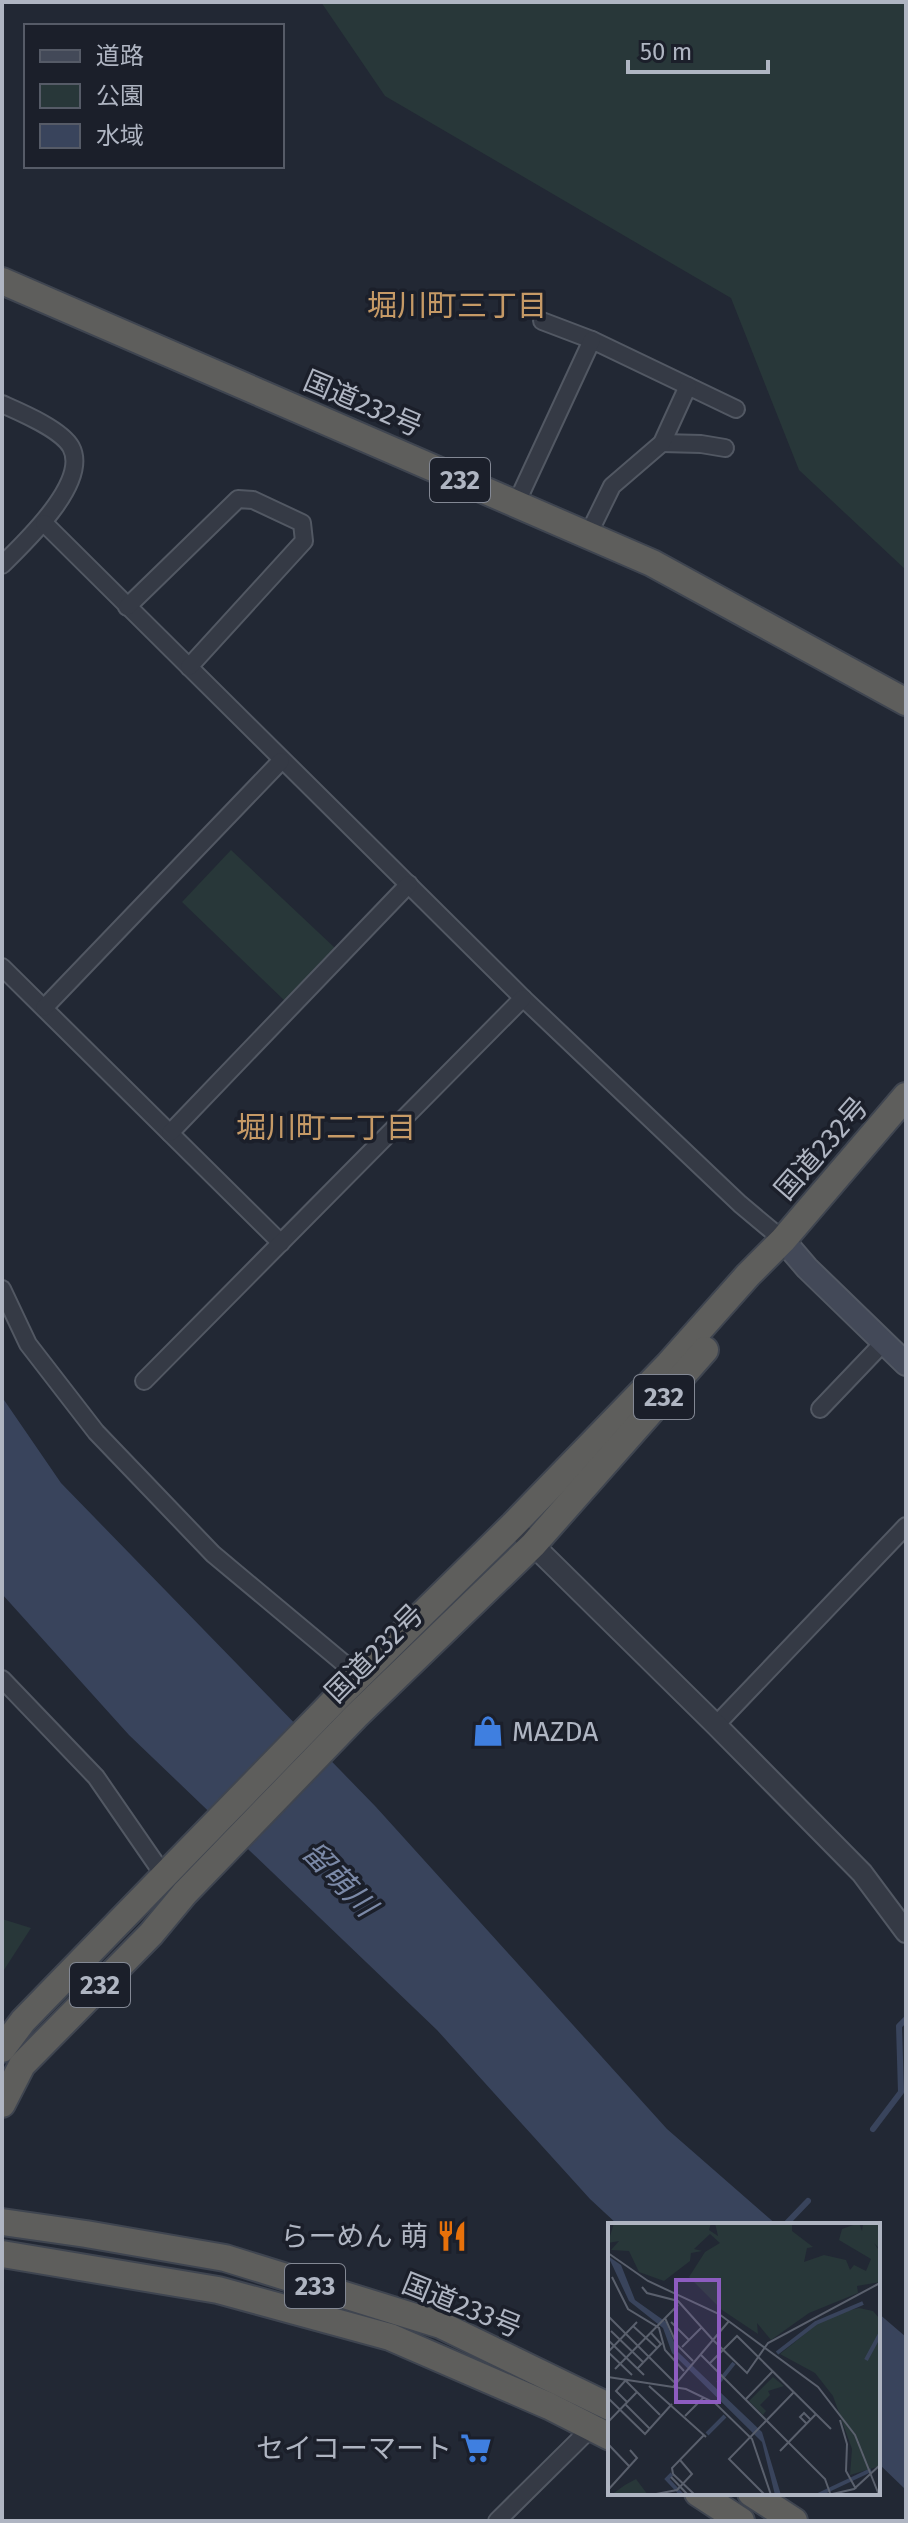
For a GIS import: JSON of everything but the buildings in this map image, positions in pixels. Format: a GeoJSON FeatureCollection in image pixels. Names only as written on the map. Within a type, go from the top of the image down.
{"type":"FeatureCollection","features":[{"type":"Feature","properties":{"kind":"highway","name":"国道232号"},"geometry":{"type":"LineString","coordinates":[[2,281],[652,563],[906,702]]}},
{"type":"Feature","properties":{"kind":"highway","name":"国道232号"},"geometry":{"type":"LineString","coordinates":[[2,2049],[23,2021],[187,1854],[347,1707],[452,1603],[513,1525],[783,1240],[906,1096]]}},
{"type":"Feature","properties":{"kind":"highway","name":"国道232号"},"geometry":{"type":"LineString","coordinates":[[2,2104],[22,2065],[208,1873],[347,1707],[359,1676],[533,1545],[762,1283],[783,1240]]}},
{"type":"Feature","properties":{"kind":"highway","name":"国道233号"},"geometry":{"type":"LineString","coordinates":[[2,2222],[225,2258],[441,2325],[605,2420]]}},
{"type":"Feature","properties":{"kind":"highway","name":"国道233号"},"geometry":{"type":"LineString","coordinates":[[2,2254],[218,2290],[390,2337],[549,2406],[605,2420]]}},
{"type":"Feature","properties":{"kind":"highway"},"geometry":{"type":"LineString","coordinates":[[701,2495],[741,2521]]}},
{"type":"Feature","properties":{"kind":"highway"},"geometry":{"type":"LineString","coordinates":[[754,2495],[794,2521]]}},
{"type":"Feature","properties":{"kind":"main road"},"geometry":{"type":"LineString","coordinates":[[783,1240],[807,1268],[906,1364]]}},
{"type":"Feature","properties":{"kind":"street"},"geometry":{"type":"LineString","coordinates":[[542,321],[592,340],[736,409]]}},
{"type":"Feature","properties":{"kind":"street"},"geometry":{"type":"LineString","coordinates":[[516,504],[592,340]]}},
{"type":"Feature","properties":{"kind":"street"},"geometry":{"type":"LineString","coordinates":[[588,535],[612,486],[662,443],[688,386]]}},
{"type":"Feature","properties":{"kind":"street"},"geometry":{"type":"LineString","coordinates":[[2,404],[43,424],[70,445],[74,458],[66,490],[44,523],[2,565]]}},
{"type":"Feature","properties":{"kind":"street"},"geometry":{"type":"LineString","coordinates":[[662,443],[725,448]]}},
{"type":"Feature","properties":{"kind":"street"},"geometry":{"type":"LineString","coordinates":[[127,607],[238,499],[253,500],[302,523],[304,541],[189,667]]}},
{"type":"Feature","properties":{"kind":"street"},"geometry":{"type":"LineString","coordinates":[[44,523],[523,998],[740,1204],[783,1240]]}},
{"type":"Feature","properties":{"kind":"street"},"geometry":{"type":"LineString","coordinates":[[44,1008],[281,761]]}},
{"type":"Feature","properties":{"kind":"street"},"geometry":{"type":"LineString","coordinates":[[170,1133],[409,884]]}},
{"type":"Feature","properties":{"kind":"street"},"geometry":{"type":"LineString","coordinates":[[2,967],[281,1243]]}},
{"type":"Feature","properties":{"kind":"street"},"geometry":{"type":"LineString","coordinates":[[144,1381],[523,998]]}},
{"type":"Feature","properties":{"kind":"street"},"geometry":{"type":"LineString","coordinates":[[2,1289],[28,1344],[96,1432],[213,1554],[359,1676]]}},
{"type":"Feature","properties":{"kind":"street"},"geometry":{"type":"LineString","coordinates":[[820,1409],[884,1342]]}},
{"type":"Feature","properties":{"kind":"street"},"geometry":{"type":"LineString","coordinates":[[513,1525],[862,1873],[906,1932]]}},
{"type":"Feature","properties":{"kind":"street"},"geometry":{"type":"LineString","coordinates":[[716,1725],[906,1526]]}},
{"type":"Feature","properties":{"kind":"street"},"geometry":{"type":"LineString","coordinates":[[2,1679],[96,1777],[165,1877]]}},
{"type":"Feature","properties":{"kind":"street"},"geometry":{"type":"LineString","coordinates":[[497,2521],[605,2420]]}},
{"type":"Feature","properties":{"kind":"green space"},"geometry":{"type":"Polygon","coordinates":[[[321,2],[906,2],[906,570],[799,470],[731,298],[385,96],[321,2]]]}},
{"type":"Feature","properties":{"kind":"green space"},"geometry":{"type":"Polygon","coordinates":[[[231,850],[335,948],[285,1001],[182,902],[231,850]]]}},
{"type":"Feature","properties":{"kind":"green space"},"geometry":{"type":"Polygon","coordinates":[[[2,1919],[31,1928],[2,1973],[2,1919]]]}},
{"type":"Feature","properties":{"kind":"water","name":"留萌川"},"geometry":{"type":"Polygon","coordinates":[[[2,1397],[61,1483],[376,1807],[667,2129],[775,2223],[616,2223],[590,2199],[437,2030],[129,1735],[2,1594],[2,1397]]]}},
{"type":"Feature","properties":{"kind":"water"},"geometry":{"type":"Polygon","coordinates":[[[880,2315],[906,2337],[906,2490],[880,2465],[880,2315]]]}},
{"type":"Feature","properties":{"kind":"waterway"},"geometry":{"type":"LineString","coordinates":[[873,2129],[901,2092],[899,2026],[906,2019]]}},
{"type":"Feature","properties":{"kind":"waterway"},"geometry":{"type":"LineString","coordinates":[[787,2223],[808,2201]]}},
{"type":"Feature","properties":{"kind":"place","name":"MAZDA"},"geometry":{"type":"Point","coordinates":[488,1731]}},
{"type":"Feature","properties":{"kind":"place","name":"らーめん 萌"},"geometry":{"type":"Point","coordinates":[452,2236]}},
{"type":"Feature","properties":{"kind":"place","name":"セイコーマート"},"geometry":{"type":"Point","coordinates":[476,2448]}},
{"type":"Feature","properties":{"kind":"district","name":"堀川町三丁目"},"geometry":{"type":"Point","coordinates":[457,306]}},
{"type":"Feature","properties":{"kind":"district","name":"堀川町二丁目"},"geometry":{"type":"Point","coordinates":[326,1128]}}]}
